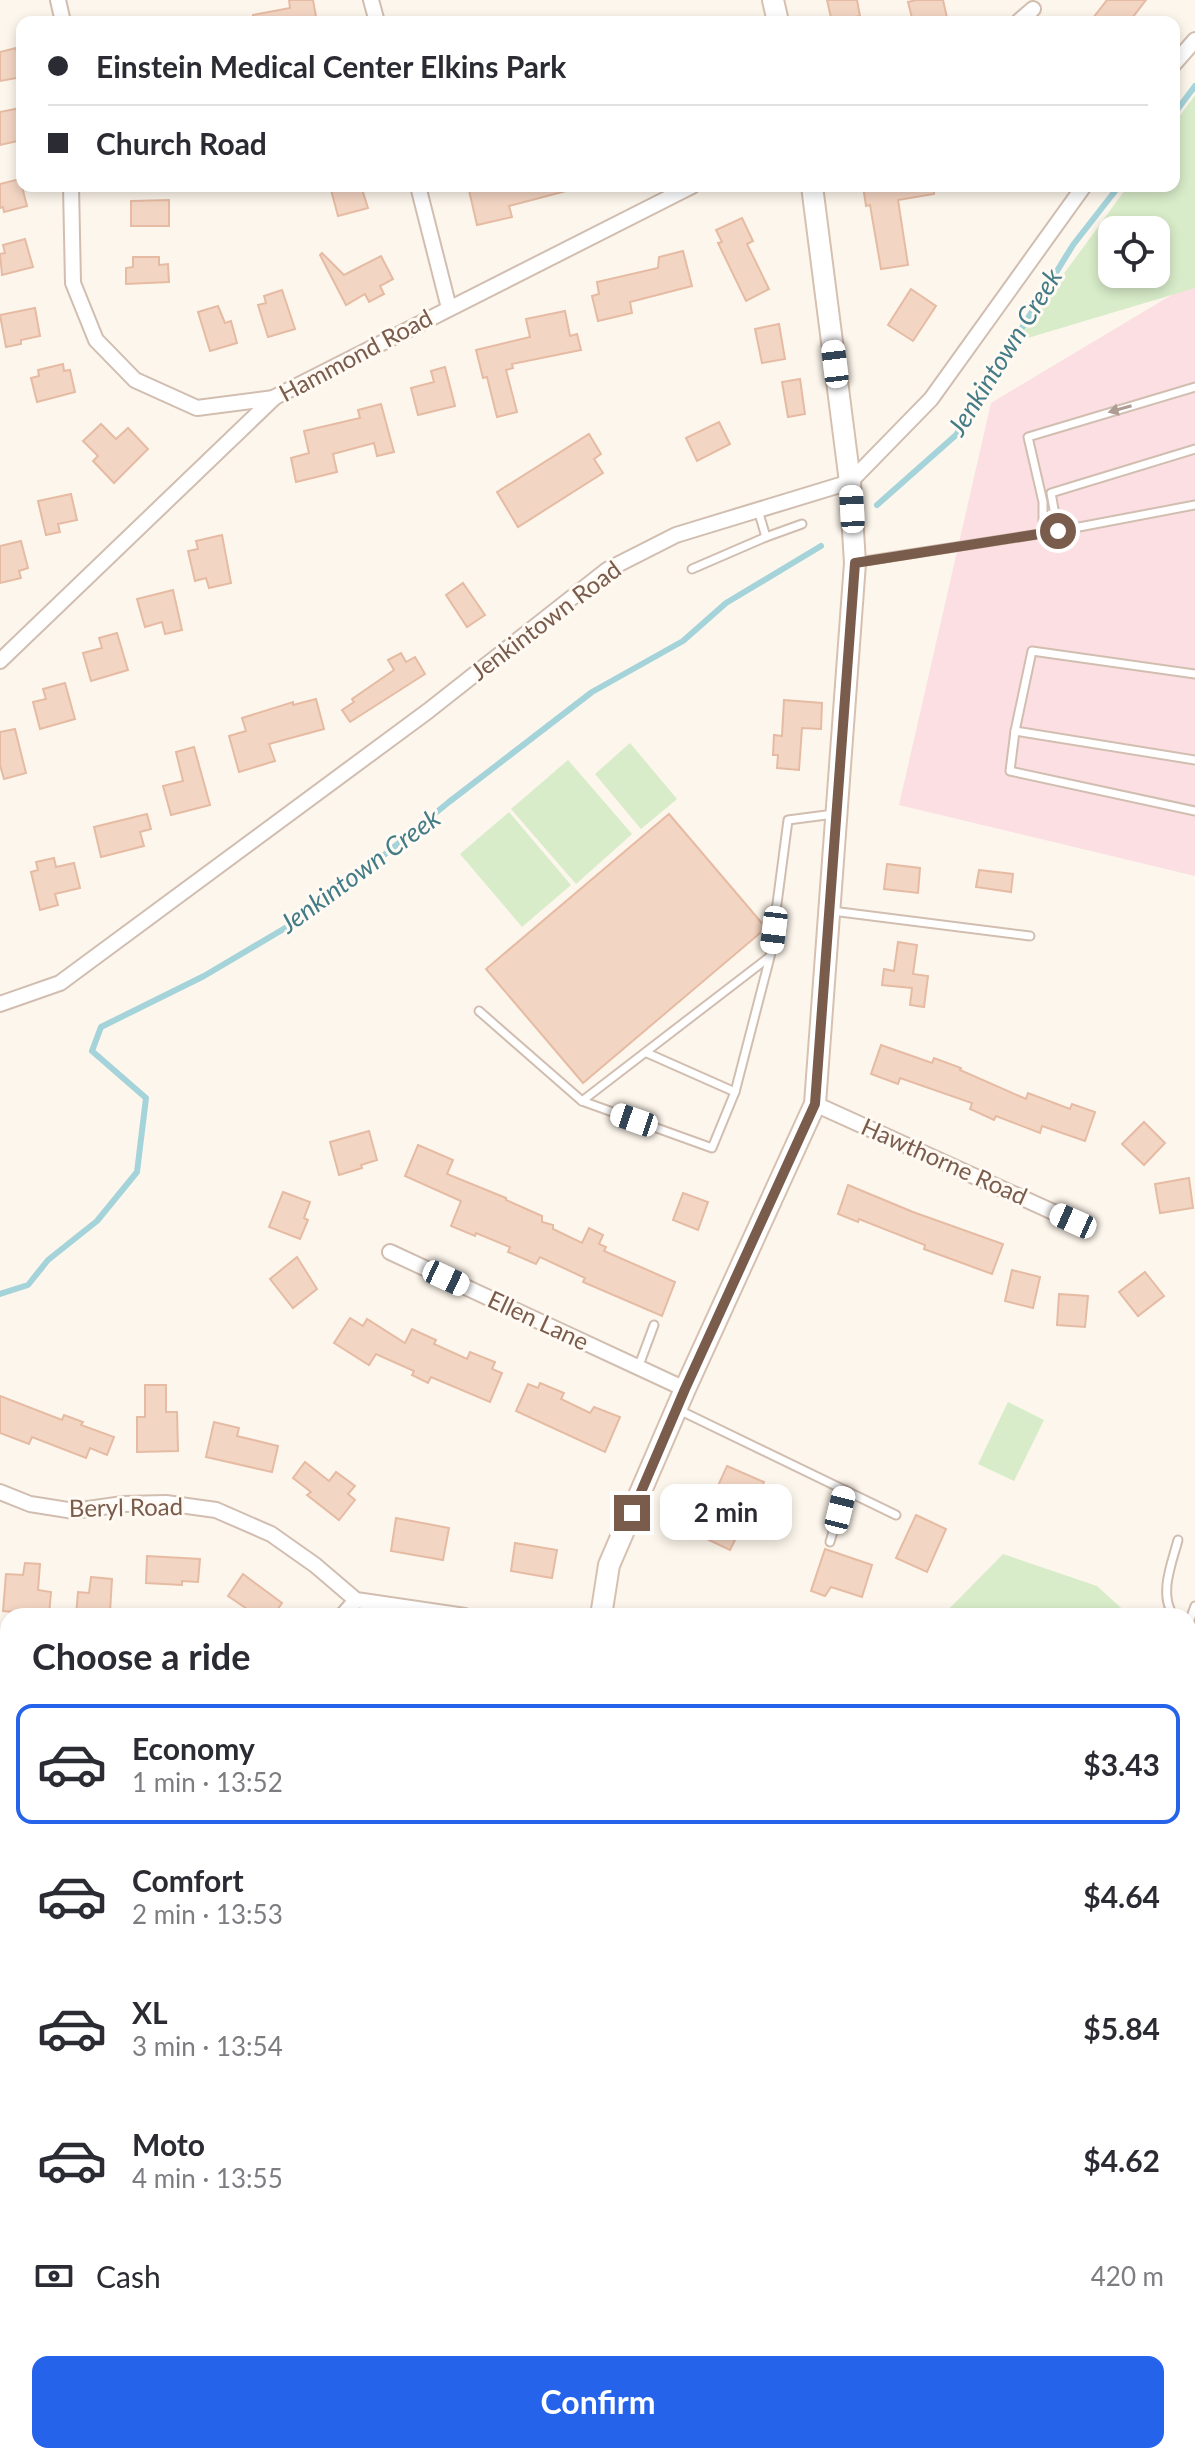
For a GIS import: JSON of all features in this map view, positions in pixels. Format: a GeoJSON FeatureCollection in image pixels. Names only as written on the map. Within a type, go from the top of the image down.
{"type":"FeatureCollection","features":[{"type":"Feature","properties":{"kind":"street"},"geometry":{"type":"LineString","coordinates":[[1025,16],[1033,9]]}},
{"type":"Feature","properties":{"kind":"street"},"geometry":{"type":"LineString","coordinates":[[1180,57],[1195,40]]}},
{"type":"Feature","properties":{"kind":"street"},"geometry":{"type":"LineString","coordinates":[[71,192],[73,283],[96,340],[125,370],[135,380],[197,408],[275,397]]}},
{"type":"Feature","properties":{"kind":"street"},"geometry":{"type":"LineString","coordinates":[[420,192],[449,308]]}},
{"type":"Feature","properties":{"kind":"street","name":"Hammond Road"},"geometry":{"type":"LineString","coordinates":[[0,661],[275,397],[680,192]]}},
{"type":"Feature","properties":{"kind":"street"},"geometry":{"type":"LineString","coordinates":[[602,1608],[609,1565],[815,1104],[855,563],[850,482],[813,192]]}},
{"type":"Feature","properties":{"kind":"street","name":"Jenkintown Road"},"geometry":{"type":"LineString","coordinates":[[0,1004],[60,983],[428,711],[607,570],[676,535],[850,482],[931,399],[1080,192]]}},
{"type":"Feature","properties":{"kind":"street","name":"Hawthorne Road"},"geometry":{"type":"LineString","coordinates":[[815,1104],[1073,1221]]}},
{"type":"Feature","properties":{"kind":"street","name":"Ellen Lane"},"geometry":{"type":"LineString","coordinates":[[390,1252],[638,1368],[681,1399]]}},
{"type":"Feature","properties":{"kind":"street","name":"Beryl Road"},"geometry":{"type":"LineString","coordinates":[[0,1492],[30,1504],[74,1511],[123,1504],[166,1503],[216,1510],[271,1534],[315,1565],[356,1600]]}},
{"type":"Feature","properties":{"kind":"street"},"geometry":{"type":"LineString","coordinates":[[349,1608],[356,1600],[410,1608]]}},
{"type":"Feature","properties":{"kind":"lane"},"geometry":{"type":"LineString","coordinates":[[1043,532],[1043,502],[1028,437],[1195,387]]}},
{"type":"Feature","properties":{"kind":"lane"},"geometry":{"type":"LineString","coordinates":[[1058,531],[1051,493],[1195,449]]}},
{"type":"Feature","properties":{"kind":"lane"},"geometry":{"type":"LineString","coordinates":[[855,563],[1058,531],[1195,505]]}},
{"type":"Feature","properties":{"kind":"lane"},"geometry":{"type":"LineString","coordinates":[[758,510],[766,537]]}},
{"type":"Feature","properties":{"kind":"lane"},"geometry":{"type":"LineString","coordinates":[[692,569],[802,524]]}},
{"type":"Feature","properties":{"kind":"lane"},"geometry":{"type":"LineString","coordinates":[[1195,674],[1032,651],[1010,771],[1195,811]]}},
{"type":"Feature","properties":{"kind":"lane"},"geometry":{"type":"LineString","coordinates":[[1015,731],[1195,760]]}},
{"type":"Feature","properties":{"kind":"lane"},"geometry":{"type":"LineString","coordinates":[[479,1011],[582,1101],[712,1148],[735,1092],[770,957],[788,820],[836,814]]}},
{"type":"Feature","properties":{"kind":"lane"},"geometry":{"type":"LineString","coordinates":[[829,911],[1030,936]]}},
{"type":"Feature","properties":{"kind":"lane"},"geometry":{"type":"LineString","coordinates":[[582,1101],[770,957]]}},
{"type":"Feature","properties":{"kind":"lane"},"geometry":{"type":"LineString","coordinates":[[647,1053],[735,1092]]}},
{"type":"Feature","properties":{"kind":"lane"},"geometry":{"type":"LineString","coordinates":[[638,1368],[654,1325]]}},
{"type":"Feature","properties":{"kind":"lane"},"geometry":{"type":"LineString","coordinates":[[681,1399],[896,1515]]}},
{"type":"Feature","properties":{"kind":"lane"},"geometry":{"type":"LineString","coordinates":[[830,1542],[845,1490]]}},
{"type":"Feature","properties":{"kind":"lane"},"geometry":{"type":"LineString","coordinates":[[1169,1608],[1167,1580],[1178,1540]]}},
{"type":"Feature","properties":{"kind":"shaded area"},"geometry":{"type":"Polygon","coordinates":[[[1195,281],[1195,876],[899,805],[991,403],[1195,281]]]}},
{"type":"Feature","properties":{"kind":"green space"},"geometry":{"type":"Polygon","coordinates":[[[1195,95],[1195,288],[1014,342],[1098,227],[1098,288],[1170,288],[1170,216],[1106,216],[1124,192],[1180,192],[1180,116],[1195,95]]]}},
{"type":"Feature","properties":{"kind":"green space"},"geometry":{"type":"Polygon","coordinates":[[[630,743],[677,799],[641,829],[595,774],[630,743]]]}},
{"type":"Feature","properties":{"kind":"green space"},"geometry":{"type":"Polygon","coordinates":[[[568,760],[632,834],[576,884],[511,809],[568,760]]]}},
{"type":"Feature","properties":{"kind":"green space"},"geometry":{"type":"Polygon","coordinates":[[[509,812],[571,885],[522,927],[460,854],[509,812]]]}},
{"type":"Feature","properties":{"kind":"green space"},"geometry":{"type":"Polygon","coordinates":[[[1008,1402],[1044,1420],[1014,1481],[978,1464],[1008,1402]]]}},
{"type":"Feature","properties":{"kind":"green space"},"geometry":{"type":"Polygon","coordinates":[[[1003,1554],[1097,1586],[1121,1608],[950,1608],[1003,1554]]]}},
{"type":"Feature","properties":{"kind":"building"},"geometry":{"type":"Polygon","coordinates":[[[289,0],[313,0],[316,16],[253,16],[253,15],[290,8],[289,0]]]}},
{"type":"Feature","properties":{"kind":"building"},"geometry":{"type":"Polygon","coordinates":[[[827,0],[857,0],[860,16],[831,16],[827,0]]]}},
{"type":"Feature","properties":{"kind":"building"},"geometry":{"type":"Polygon","coordinates":[[[943,0],[947,16],[912,16],[908,2],[943,0]]]}},
{"type":"Feature","properties":{"kind":"building"},"geometry":{"type":"Polygon","coordinates":[[[1107,0],[1146,0],[1134,16],[1095,16],[1107,0]]]}},
{"type":"Feature","properties":{"kind":"building"},"geometry":{"type":"Polygon","coordinates":[[[16,48],[16,78],[0,81],[0,52],[16,48]]]}},
{"type":"Feature","properties":{"kind":"building"},"geometry":{"type":"Polygon","coordinates":[[[16,109],[16,141],[0,145],[0,112],[16,109]]]}},
{"type":"Feature","properties":{"kind":"building"},"geometry":{"type":"Polygon","coordinates":[[[16,180],[16,192],[23,192],[27,206],[4,212],[3,207],[0,208],[0,184],[16,180]]]}},
{"type":"Feature","properties":{"kind":"building"},"geometry":{"type":"Polygon","coordinates":[[[332,192],[363,192],[368,208],[338,216],[332,192]]]}},
{"type":"Feature","properties":{"kind":"building"},"geometry":{"type":"Polygon","coordinates":[[[469,192],[562,192],[509,206],[512,217],[477,225],[469,192]]]}},
{"type":"Feature","properties":{"kind":"building"},"geometry":{"type":"Polygon","coordinates":[[[864,192],[934,192],[898,200],[908,265],[881,269],[870,205],[866,206],[864,192]]]}},
{"type":"Feature","properties":{"kind":"building"},"geometry":{"type":"Polygon","coordinates":[[[169,200],[169,226],[131,226],[131,201],[169,200]]]}},
{"type":"Feature","properties":{"kind":"building"},"geometry":{"type":"Polygon","coordinates":[[[742,218],[753,241],[747,244],[769,289],[746,301],[718,243],[722,242],[716,230],[742,218]]]}},
{"type":"Feature","properties":{"kind":"building"},"geometry":{"type":"Polygon","coordinates":[[[25,239],[33,267],[2,275],[0,254],[5,253],[3,245],[25,239]]]}},
{"type":"Feature","properties":{"kind":"building"},"geometry":{"type":"Polygon","coordinates":[[[683,251],[692,286],[630,302],[632,313],[598,321],[592,296],[599,294],[597,282],[658,268],[659,257],[683,251]]]}},
{"type":"Feature","properties":{"kind":"building"},"geometry":{"type":"Polygon","coordinates":[[[322,253],[344,275],[381,256],[393,279],[380,286],[384,294],[369,302],[365,294],[346,305],[320,255],[322,253]]]}},
{"type":"Feature","properties":{"kind":"building"},"geometry":{"type":"Polygon","coordinates":[[[133,257],[159,257],[159,265],[168,264],[169,282],[126,284],[126,268],[133,267],[133,257]]]}},
{"type":"Feature","properties":{"kind":"building"},"geometry":{"type":"Polygon","coordinates":[[[911,289],[936,306],[913,341],[888,325],[911,289]]]}},
{"type":"Feature","properties":{"kind":"building"},"geometry":{"type":"Polygon","coordinates":[[[282,290],[295,329],[268,337],[258,305],[266,303],[264,296],[282,290]]]}},
{"type":"Feature","properties":{"kind":"building"},"geometry":{"type":"Polygon","coordinates":[[[218,306],[225,323],[231,321],[237,343],[210,351],[198,312],[218,306]]]}},
{"type":"Feature","properties":{"kind":"building"},"geometry":{"type":"Polygon","coordinates":[[[35,308],[40,336],[6,347],[0,315],[35,308]]]}},
{"type":"Feature","properties":{"kind":"building"},"geometry":{"type":"Polygon","coordinates":[[[565,311],[570,336],[577,334],[581,350],[512,364],[513,368],[506,370],[517,412],[497,417],[487,377],[483,378],[476,350],[530,337],[526,319],[565,311]]]}},
{"type":"Feature","properties":{"kind":"building"},"geometry":{"type":"Polygon","coordinates":[[[779,324],[785,359],[762,363],[755,329],[779,324]]]}},
{"type":"Feature","properties":{"kind":"building"},"geometry":{"type":"Polygon","coordinates":[[[63,364],[64,371],[70,370],[75,392],[37,402],[31,378],[39,376],[38,370],[63,364]]]}},
{"type":"Feature","properties":{"kind":"building"},"geometry":{"type":"Polygon","coordinates":[[[445,367],[455,406],[418,415],[411,388],[434,382],[431,371],[445,367]]]}},
{"type":"Feature","properties":{"kind":"building"},"geometry":{"type":"Polygon","coordinates":[[[800,379],[805,414],[788,417],[782,382],[800,379]]]}},
{"type":"Feature","properties":{"kind":"building"},"geometry":{"type":"Polygon","coordinates":[[[381,404],[394,452],[377,456],[374,443],[333,454],[337,472],[296,482],[291,458],[309,453],[304,431],[360,418],[358,410],[381,404]]]}},
{"type":"Feature","properties":{"kind":"building"},"geometry":{"type":"Polygon","coordinates":[[[719,422],[730,444],[697,461],[686,438],[719,422]]]}},
{"type":"Feature","properties":{"kind":"building"},"geometry":{"type":"Polygon","coordinates":[[[101,424],[116,439],[128,428],[148,449],[114,483],[93,461],[98,456],[83,441],[101,424]]]}},
{"type":"Feature","properties":{"kind":"building"},"geometry":{"type":"Polygon","coordinates":[[[589,434],[601,454],[594,459],[603,473],[518,527],[497,492],[589,434]]]}},
{"type":"Feature","properties":{"kind":"building"},"geometry":{"type":"Polygon","coordinates":[[[71,494],[77,520],[58,524],[60,532],[46,535],[38,501],[71,494]]]}},
{"type":"Feature","properties":{"kind":"building"},"geometry":{"type":"Polygon","coordinates":[[[222,535],[231,583],[209,588],[206,578],[195,581],[188,551],[198,549],[196,541],[222,535]]]}},
{"type":"Feature","properties":{"kind":"building"},"geometry":{"type":"Polygon","coordinates":[[[21,541],[28,568],[19,571],[21,578],[0,583],[0,546],[21,541]]]}},
{"type":"Feature","properties":{"kind":"building"},"geometry":{"type":"Polygon","coordinates":[[[463,583],[485,615],[467,627],[446,595],[463,583]]]}},
{"type":"Feature","properties":{"kind":"building"},"geometry":{"type":"Polygon","coordinates":[[[173,590],[182,630],[165,634],[162,622],[145,627],[137,599],[173,590]]]}},
{"type":"Feature","properties":{"kind":"building"},"geometry":{"type":"Polygon","coordinates":[[[117,633],[128,670],[91,681],[83,653],[102,648],[99,638],[117,633]]]}},
{"type":"Feature","properties":{"kind":"building"},"geometry":{"type":"Polygon","coordinates":[[[401,653],[406,662],[415,657],[425,674],[350,722],[342,710],[354,702],[352,699],[394,670],[388,660],[401,653]]]}},
{"type":"Feature","properties":{"kind":"building"},"geometry":{"type":"Polygon","coordinates":[[[65,683],[75,719],[40,729],[33,702],[46,699],[43,689],[65,683]]]}},
{"type":"Feature","properties":{"kind":"building"},"geometry":{"type":"Polygon","coordinates":[[[316,699],[324,729],[269,744],[275,761],[239,772],[229,736],[246,731],[242,718],[293,702],[293,705],[316,699]]]}},
{"type":"Feature","properties":{"kind":"building"},"geometry":{"type":"Polygon","coordinates":[[[784,700],[822,703],[821,729],[802,728],[799,770],[777,768],[778,755],[773,755],[774,735],[782,736],[784,700]]]}},
{"type":"Feature","properties":{"kind":"building"},"geometry":{"type":"Polygon","coordinates":[[[15,729],[26,773],[4,779],[0,765],[0,732],[15,729]]]}},
{"type":"Feature","properties":{"kind":"building"},"geometry":{"type":"Polygon","coordinates":[[[194,747],[210,805],[171,815],[163,786],[183,781],[176,752],[194,747]]]}},
{"type":"Feature","properties":{"kind":"building"},"geometry":{"type":"Polygon","coordinates":[[[147,814],[151,829],[140,832],[144,846],[101,857],[94,827],[147,814]]]}},
{"type":"Feature","properties":{"kind":"building"},"geometry":{"type":"Polygon","coordinates":[[[669,814],[766,928],[583,1083],[486,969],[669,814]]]}},
{"type":"Feature","properties":{"kind":"building"},"geometry":{"type":"Polygon","coordinates":[[[54,858],[56,867],[74,863],[80,888],[55,894],[58,905],[40,910],[31,872],[38,870],[36,862],[54,858]]]}},
{"type":"Feature","properties":{"kind":"building"},"geometry":{"type":"Polygon","coordinates":[[[887,864],[920,868],[918,893],[884,889],[887,864]]]}},
{"type":"Feature","properties":{"kind":"building"},"geometry":{"type":"Polygon","coordinates":[[[979,870],[1013,874],[1011,892],[976,887],[979,870]]]}},
{"type":"Feature","properties":{"kind":"building"},"geometry":{"type":"Polygon","coordinates":[[[898,942],[917,945],[913,974],[928,976],[924,1007],[910,1005],[912,988],[882,985],[884,969],[894,971],[898,942]]]}},
{"type":"Feature","properties":{"kind":"building"},"geometry":{"type":"Polygon","coordinates":[[[881,1045],[932,1063],[934,1058],[961,1068],[1026,1099],[1028,1093],[1070,1109],[1072,1104],[1095,1112],[1085,1141],[1042,1126],[1040,1133],[996,1116],[994,1120],[970,1109],[972,1103],[900,1078],[898,1084],[871,1074],[881,1045]]]}},
{"type":"Feature","properties":{"kind":"building"},"geometry":{"type":"Polygon","coordinates":[[[1144,1122],[1165,1143],[1144,1165],[1122,1144],[1144,1122]]]}},
{"type":"Feature","properties":{"kind":"building"},"geometry":{"type":"Polygon","coordinates":[[[369,1131],[377,1160],[339,1175],[330,1142],[369,1131]]]}},
{"type":"Feature","properties":{"kind":"building"},"geometry":{"type":"Polygon","coordinates":[[[418,1145],[453,1160],[447,1174],[542,1216],[542,1222],[553,1225],[553,1229],[582,1243],[589,1228],[603,1235],[599,1244],[606,1247],[604,1251],[675,1282],[662,1316],[583,1282],[585,1278],[540,1257],[536,1264],[508,1252],[510,1247],[451,1226],[461,1201],[405,1176],[418,1145]]]}},
{"type":"Feature","properties":{"kind":"building"},"geometry":{"type":"Polygon","coordinates":[[[1189,1178],[1193,1208],[1160,1213],[1155,1184],[1189,1178]]]}},
{"type":"Feature","properties":{"kind":"building"},"geometry":{"type":"Polygon","coordinates":[[[848,1185],[1003,1244],[992,1274],[924,1249],[925,1245],[859,1219],[858,1222],[838,1214],[848,1185]]]}},
{"type":"Feature","properties":{"kind":"building"},"geometry":{"type":"Polygon","coordinates":[[[283,1192],[310,1202],[304,1218],[308,1220],[300,1239],[269,1227],[283,1192]]]}},
{"type":"Feature","properties":{"kind":"building"},"geometry":{"type":"Polygon","coordinates":[[[683,1193],[708,1202],[698,1230],[673,1220],[683,1193]]]}},
{"type":"Feature","properties":{"kind":"building"},"geometry":{"type":"Polygon","coordinates":[[[297,1257],[317,1289],[293,1308],[270,1279],[297,1257]]]}},
{"type":"Feature","properties":{"kind":"building"},"geometry":{"type":"Polygon","coordinates":[[[1012,1270],[1040,1277],[1033,1308],[1005,1301],[1012,1270]]]}},
{"type":"Feature","properties":{"kind":"building"},"geometry":{"type":"Polygon","coordinates":[[[1145,1272],[1164,1296],[1138,1316],[1119,1292],[1145,1272]]]}},
{"type":"Feature","properties":{"kind":"building"},"geometry":{"type":"Polygon","coordinates":[[[1059,1294],[1088,1296],[1085,1327],[1057,1325],[1059,1294]]]}},
{"type":"Feature","properties":{"kind":"building"},"geometry":{"type":"Polygon","coordinates":[[[350,1318],[363,1326],[367,1319],[405,1343],[412,1329],[436,1340],[434,1344],[467,1359],[470,1352],[495,1362],[492,1369],[502,1373],[490,1402],[431,1377],[428,1383],[412,1375],[414,1371],[376,1354],[369,1365],[334,1343],[350,1318]]]}},
{"type":"Feature","properties":{"kind":"building"},"geometry":{"type":"Polygon","coordinates":[[[540,1383],[564,1393],[561,1399],[590,1413],[594,1407],[620,1417],[605,1452],[516,1411],[528,1384],[538,1388],[540,1383]]]}},
{"type":"Feature","properties":{"kind":"building"},"geometry":{"type":"Polygon","coordinates":[[[145,1385],[166,1385],[166,1412],[177,1412],[178,1451],[137,1452],[137,1417],[145,1417],[145,1385]]]}},
{"type":"Feature","properties":{"kind":"building"},"geometry":{"type":"Polygon","coordinates":[[[0,1396],[62,1420],[64,1415],[114,1437],[107,1455],[90,1448],[86,1458],[32,1437],[29,1444],[0,1433],[0,1396]]]}},
{"type":"Feature","properties":{"kind":"building"},"geometry":{"type":"Polygon","coordinates":[[[214,1422],[239,1428],[237,1436],[278,1446],[272,1472],[206,1457],[214,1422]]]}},
{"type":"Feature","properties":{"kind":"building"},"geometry":{"type":"Polygon","coordinates":[[[305,1462],[329,1481],[336,1472],[355,1486],[348,1494],[355,1500],[339,1520],[307,1495],[311,1492],[293,1478],[305,1462]]]}},
{"type":"Feature","properties":{"kind":"building"},"geometry":{"type":"Polygon","coordinates":[[[727,1466],[764,1482],[730,1550],[696,1534],[727,1466]]]}},
{"type":"Feature","properties":{"kind":"building"},"geometry":{"type":"Polygon","coordinates":[[[916,1515],[946,1529],[927,1572],[896,1558],[916,1515]]]}},
{"type":"Feature","properties":{"kind":"building"},"geometry":{"type":"Polygon","coordinates":[[[396,1518],[449,1528],[443,1560],[391,1551],[396,1518]]]}},
{"type":"Feature","properties":{"kind":"building"},"geometry":{"type":"Polygon","coordinates":[[[515,1543],[557,1550],[552,1578],[511,1571],[515,1543]]]}},
{"type":"Feature","properties":{"kind":"building"},"geometry":{"type":"Polygon","coordinates":[[[825,1549],[872,1565],[862,1597],[831,1587],[825,1596],[811,1591],[825,1549]]]}},
{"type":"Feature","properties":{"kind":"building"},"geometry":{"type":"Polygon","coordinates":[[[147,1556],[200,1559],[198,1582],[182,1581],[182,1585],[146,1583],[147,1556]]]}},
{"type":"Feature","properties":{"kind":"building"},"geometry":{"type":"Polygon","coordinates":[[[25,1563],[40,1564],[38,1590],[51,1592],[50,1608],[3,1608],[6,1574],[23,1575],[25,1563]]]}},
{"type":"Feature","properties":{"kind":"building"},"geometry":{"type":"Polygon","coordinates":[[[243,1574],[282,1603],[279,1608],[246,1608],[228,1596],[243,1574]]]}},
{"type":"Feature","properties":{"kind":"building"},"geometry":{"type":"Polygon","coordinates":[[[91,1577],[112,1579],[110,1608],[77,1608],[78,1592],[89,1593],[91,1577]]]}},
{"type":"Feature","properties":{"kind":"waterway","name":"Jenkintown Creek"},"geometry":{"type":"LineString","coordinates":[[1180,106],[1195,86]]}},
{"type":"Feature","properties":{"kind":"waterway","name":"Jenkintown Creek"},"geometry":{"type":"LineString","coordinates":[[877,505],[956,435],[1073,245],[1114,192]]}},
{"type":"Feature","properties":{"kind":"waterway","name":"Jenkintown Creek"},"geometry":{"type":"LineString","coordinates":[[0,1294],[28,1285],[48,1260],[97,1221],[137,1172],[146,1098],[92,1051],[101,1027],[204,976],[319,908],[449,802],[592,692],[683,641],[726,603],[821,546]]}},
{"type":"Feature","properties":{"kind":"route"},"geometry":{"type":"LineString","coordinates":[[632,1513],[815,1104],[855,563],[1058,531]]}}]}
